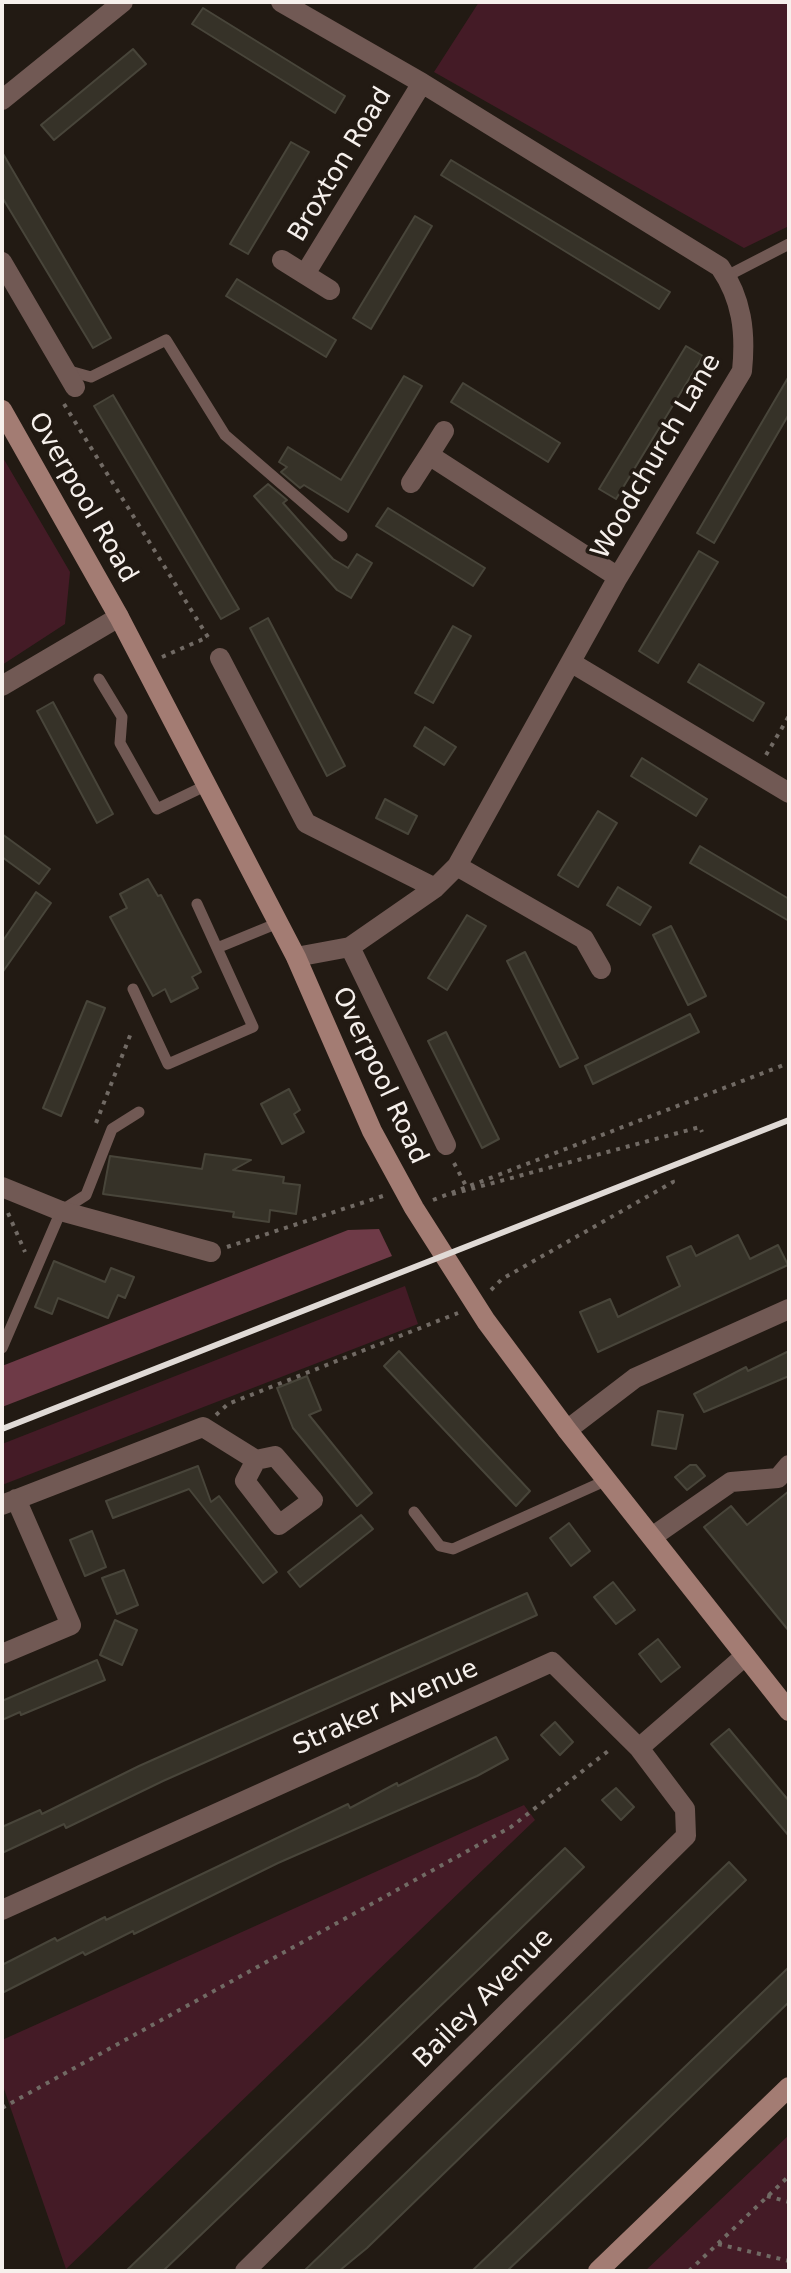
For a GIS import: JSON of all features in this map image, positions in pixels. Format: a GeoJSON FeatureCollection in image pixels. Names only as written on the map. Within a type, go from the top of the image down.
{"type":"FeatureCollection","features":[{"type":"Feature","properties":{"kind":"main road","name":"Overpool Road"},"geometry":{"type":"LineString","coordinates":[[2,410],[119,617],[296,957],[372,1131],[412,1203],[476,1306],[567,1430],[789,1711]]}},
{"type":"Feature","properties":{"kind":"main road"},"geometry":{"type":"LineString","coordinates":[[598,2271],[789,2087]]}},
{"type":"Feature","properties":{"kind":"street"},"geometry":{"type":"LineString","coordinates":[[2,100],[123,2]]}},
{"type":"Feature","properties":{"kind":"street"},"geometry":{"type":"LineString","coordinates":[[281,2],[422,83],[720,267],[727,276]]}},
{"type":"Feature","properties":{"kind":"street","name":"Broxton Road"},"geometry":{"type":"LineString","coordinates":[[305,274],[422,83]]}},
{"type":"Feature","properties":{"kind":"street","name":"Broxton Road"},"geometry":{"type":"LineString","coordinates":[[282,260],[330,290]]}},
{"type":"Feature","properties":{"kind":"street"},"geometry":{"type":"LineString","coordinates":[[2,262],[70,379]]}},
{"type":"Feature","properties":{"kind":"street","name":"Woodchurch Lane"},"geometry":{"type":"LineString","coordinates":[[296,957],[350,947],[435,888],[457,866],[618,577],[742,371],[745,343],[741,315],[736,289],[727,276]]}},
{"type":"Feature","properties":{"kind":"street"},"geometry":{"type":"LineString","coordinates":[[411,483],[444,431]]}},
{"type":"Feature","properties":{"kind":"street"},"geometry":{"type":"LineString","coordinates":[[429,455],[618,577]]}},
{"type":"Feature","properties":{"kind":"street"},"geometry":{"type":"LineString","coordinates":[[2,686],[119,617]]}},
{"type":"Feature","properties":{"kind":"street"},"geometry":{"type":"LineString","coordinates":[[220,658],[306,823],[435,888]]}},
{"type":"Feature","properties":{"kind":"street"},"geometry":{"type":"LineString","coordinates":[[572,663],[789,793]]}},
{"type":"Feature","properties":{"kind":"street"},"geometry":{"type":"LineString","coordinates":[[457,866],[584,939],[601,969]]}},
{"type":"Feature","properties":{"kind":"street"},"geometry":{"type":"LineString","coordinates":[[350,947],[446,1145]]}},
{"type":"Feature","properties":{"kind":"street"},"geometry":{"type":"LineString","coordinates":[[2,1187],[61,1211],[211,1252]]}},
{"type":"Feature","properties":{"kind":"street"},"geometry":{"type":"LineString","coordinates":[[567,1430],[635,1378],[789,1309]]}},
{"type":"Feature","properties":{"kind":"street"},"geometry":{"type":"LineString","coordinates":[[2,1654],[71,1625],[9,1502],[203,1427],[256,1460]]}},
{"type":"Feature","properties":{"kind":"street"},"geometry":{"type":"LineString","coordinates":[[652,1537],[731,1482],[778,1478],[787,1473]]}},
{"type":"Feature","properties":{"kind":"street"},"geometry":{"type":"LineString","coordinates":[[639,1748],[745,1656]]}},
{"type":"Feature","properties":{"kind":"street","name":"Straker Avenue"},"geometry":{"type":"LineString","coordinates":[[2,1910],[552,1662],[639,1748]]}},
{"type":"Feature","properties":{"kind":"street","name":"Bailey Avenue"},"geometry":{"type":"LineString","coordinates":[[245,2271],[686,1836],[685,1809],[639,1748]]}},
{"type":"Feature","properties":{"kind":"lane"},"geometry":{"type":"LineString","coordinates":[[727,276],[789,244]]}},
{"type":"Feature","properties":{"kind":"lane"},"geometry":{"type":"LineString","coordinates":[[70,379],[91,377],[166,340],[225,435],[342,536]]}},
{"type":"Feature","properties":{"kind":"lane"},"geometry":{"type":"LineString","coordinates":[[99,679],[122,717],[120,743],[157,809],[207,785]]}},
{"type":"Feature","properties":{"kind":"lane"},"geometry":{"type":"LineString","coordinates":[[133,989],[168,1064],[253,1027],[197,904]]}},
{"type":"Feature","properties":{"kind":"lane"},"geometry":{"type":"LineString","coordinates":[[217,948],[278,923]]}},
{"type":"Feature","properties":{"kind":"lane"},"geometry":{"type":"LineString","coordinates":[[2,1348],[61,1211],[86,1195],[112,1129],[139,1112]]}},
{"type":"Feature","properties":{"kind":"lane"},"geometry":{"type":"LineString","coordinates":[[414,1512],[440,1546],[453,1549],[607,1480]]}},
{"type":"Feature","properties":{"kind":"path"},"geometry":{"type":"LineString","coordinates":[[70,379],[62,400],[220,658]]}},
{"type":"Feature","properties":{"kind":"path"},"geometry":{"type":"LineString","coordinates":[[144,665],[208,637]]}},
{"type":"Feature","properties":{"kind":"path"},"geometry":{"type":"LineString","coordinates":[[754,774],[789,716]]}},
{"type":"Feature","properties":{"kind":"path"},"geometry":{"type":"LineString","coordinates":[[442,1197],[789,1063]]}},
{"type":"Feature","properties":{"kind":"path"},"geometry":{"type":"LineString","coordinates":[[211,1252],[442,1197],[700,1127],[702,1132]]}},
{"type":"Feature","properties":{"kind":"path"},"geometry":{"type":"LineString","coordinates":[[446,1145],[466,1186]]}},
{"type":"Feature","properties":{"kind":"path"},"geometry":{"type":"LineString","coordinates":[[203,1427],[228,1404],[476,1306],[502,1279],[673,1182],[672,1179]]}},
{"type":"Feature","properties":{"kind":"path"},"geometry":{"type":"LineString","coordinates":[[7,1212],[34,1273]]}},
{"type":"Feature","properties":{"kind":"path"},"geometry":{"type":"LineString","coordinates":[[2,2108],[511,1827],[613,1748],[639,1748]]}},
{"type":"Feature","properties":{"kind":"path"},"geometry":{"type":"LineString","coordinates":[[689,2271],[789,2176]]}},
{"type":"Feature","properties":{"kind":"path"},"geometry":{"type":"LineString","coordinates":[[767,2196],[789,2202]]}},
{"type":"Feature","properties":{"kind":"path"},"geometry":{"type":"LineString","coordinates":[[718,2244],[789,2261]]}},
{"type":"Feature","properties":{"kind":"shaded area"},"geometry":{"type":"Polygon","coordinates":[[[479,2],[789,2],[789,226],[744,248],[434,72],[479,2]]]}},
{"type":"Feature","properties":{"kind":"shaded area"},"geometry":{"type":"Polygon","coordinates":[[[2,456],[70,572],[65,624],[2,665],[2,456]]]}},
{"type":"Feature","properties":{"kind":"shaded area"},"geometry":{"type":"Polygon","coordinates":[[[379,1229],[392,1256],[2,1407],[2,1366],[348,1230],[379,1229]]]}},
{"type":"Feature","properties":{"kind":"shaded area"},"geometry":{"type":"Polygon","coordinates":[[[405,1286],[418,1324],[2,1485],[2,1444],[405,1286]]]}},
{"type":"Feature","properties":{"kind":"shaded area"},"geometry":{"type":"Polygon","coordinates":[[[524,1805],[535,1820],[66,2269],[2,2083],[2,2040],[524,1805]]]}},
{"type":"Feature","properties":{"kind":"shaded area"},"geometry":{"type":"Polygon","coordinates":[[[789,2135],[789,2271],[645,2271],[789,2135]]]}},
{"type":"Feature","properties":{"kind":"building"},"geometry":{"type":"Polygon","coordinates":[[[203,8],[345,96],[335,113],[192,24],[203,8]]]}},
{"type":"Feature","properties":{"kind":"building"},"geometry":{"type":"Polygon","coordinates":[[[133,49],[146,64],[54,140],[41,125],[133,49]]]}},
{"type":"Feature","properties":{"kind":"building"},"geometry":{"type":"Polygon","coordinates":[[[291,142],[309,152],[248,254],[230,244],[291,142]]]}},
{"type":"Feature","properties":{"kind":"building"},"geometry":{"type":"Polygon","coordinates":[[[2,152],[111,338],[93,348],[2,197],[2,152]]]}},
{"type":"Feature","properties":{"kind":"building"},"geometry":{"type":"Polygon","coordinates":[[[451,160],[670,292],[659,309],[441,175],[451,160]]]}},
{"type":"Feature","properties":{"kind":"building"},"geometry":{"type":"Polygon","coordinates":[[[415,216],[432,226],[371,329],[353,318],[415,216]]]}},
{"type":"Feature","properties":{"kind":"building"},"geometry":{"type":"Polygon","coordinates":[[[237,279],[336,340],[326,357],[226,296],[237,279]]]}},
{"type":"Feature","properties":{"kind":"building"},"geometry":{"type":"Polygon","coordinates":[[[686,346],[703,356],[616,499],[599,489],[686,346]]]}},
{"type":"Feature","properties":{"kind":"building"},"geometry":{"type":"Polygon","coordinates":[[[404,376],[422,386],[348,512],[304,485],[300,488],[281,472],[287,467],[279,462],[288,447],[341,480],[404,376]]]}},
{"type":"Feature","properties":{"kind":"building"},"geometry":{"type":"Polygon","coordinates":[[[789,376],[789,414],[714,543],[697,533],[789,376]]]}},
{"type":"Feature","properties":{"kind":"building"},"geometry":{"type":"Polygon","coordinates":[[[463,383],[560,443],[548,462],[451,402],[463,383]]]}},
{"type":"Feature","properties":{"kind":"building"},"geometry":{"type":"Polygon","coordinates":[[[113,395],[239,609],[221,619],[94,406],[113,395]]]}},
{"type":"Feature","properties":{"kind":"building"},"geometry":{"type":"Polygon","coordinates":[[[268,484],[287,500],[283,503],[333,559],[348,568],[357,554],[372,563],[351,598],[337,590],[254,496],[268,484]]]}},
{"type":"Feature","properties":{"kind":"building"},"geometry":{"type":"Polygon","coordinates":[[[388,508],[485,568],[473,586],[376,526],[388,508]]]}},
{"type":"Feature","properties":{"kind":"building"},"geometry":{"type":"Polygon","coordinates":[[[699,551],[718,562],[658,663],[639,651],[699,551]]]}},
{"type":"Feature","properties":{"kind":"building"},"geometry":{"type":"Polygon","coordinates":[[[268,618],[345,766],[327,776],[250,628],[268,618]]]}},
{"type":"Feature","properties":{"kind":"building"},"geometry":{"type":"Polygon","coordinates":[[[453,626],[471,636],[433,703],[415,693],[453,626]]]}},
{"type":"Feature","properties":{"kind":"building"},"geometry":{"type":"Polygon","coordinates":[[[699,664],[764,703],[753,721],[688,682],[699,664]]]}},
{"type":"Feature","properties":{"kind":"building"},"geometry":{"type":"Polygon","coordinates":[[[53,702],[113,814],[97,823],[37,711],[53,702]]]}},
{"type":"Feature","properties":{"kind":"building"},"geometry":{"type":"Polygon","coordinates":[[[425,727],[456,747],[444,765],[414,746],[425,727]]]}},
{"type":"Feature","properties":{"kind":"building"},"geometry":{"type":"Polygon","coordinates":[[[642,758],[707,799],[696,816],[631,776],[642,758]]]}},
{"type":"Feature","properties":{"kind":"building"},"geometry":{"type":"Polygon","coordinates":[[[385,799],[417,816],[408,834],[376,818],[385,799]]]}},
{"type":"Feature","properties":{"kind":"building"},"geometry":{"type":"Polygon","coordinates":[[[598,811],[617,823],[578,887],[558,875],[598,811]]]}},
{"type":"Feature","properties":{"kind":"building"},"geometry":{"type":"Polygon","coordinates":[[[2,834],[50,869],[39,884],[2,857],[2,834]]]}},
{"type":"Feature","properties":{"kind":"building"},"geometry":{"type":"Polygon","coordinates":[[[700,846],[789,899],[789,921],[690,863],[700,846]]]}},
{"type":"Feature","properties":{"kind":"building"},"geometry":{"type":"Polygon","coordinates":[[[148,879],[158,896],[161,895],[201,972],[192,977],[198,988],[171,1002],[165,989],[153,996],[110,917],[127,908],[120,894],[148,879]]]}},
{"type":"Feature","properties":{"kind":"building"},"geometry":{"type":"Polygon","coordinates":[[[618,887],[651,907],[640,925],[607,905],[618,887]]]}},
{"type":"Feature","properties":{"kind":"building"},"geometry":{"type":"Polygon","coordinates":[[[36,892],[51,903],[2,973],[2,942],[36,892]]]}},
{"type":"Feature","properties":{"kind":"building"},"geometry":{"type":"Polygon","coordinates":[[[467,915],[486,926],[447,990],[428,978],[467,915]]]}},
{"type":"Feature","properties":{"kind":"building"},"geometry":{"type":"Polygon","coordinates":[[[671,926],[706,996],[688,1005],[653,935],[671,926]]]}},
{"type":"Feature","properties":{"kind":"building"},"geometry":{"type":"Polygon","coordinates":[[[525,952],[578,1058],[560,1067],[507,961],[525,952]]]}},
{"type":"Feature","properties":{"kind":"building"},"geometry":{"type":"Polygon","coordinates":[[[87,1001],[105,1008],[61,1116],[43,1108],[87,1001]]]}},
{"type":"Feature","properties":{"kind":"building"},"geometry":{"type":"Polygon","coordinates":[[[690,1014],[699,1032],[593,1084],[585,1066],[690,1014]]]}},
{"type":"Feature","properties":{"kind":"building"},"geometry":{"type":"Polygon","coordinates":[[[446,1032],[499,1139],[482,1148],[428,1041],[446,1032]]]}},
{"type":"Feature","properties":{"kind":"building"},"geometry":{"type":"Polygon","coordinates":[[[289,1089],[300,1110],[294,1114],[304,1132],[282,1144],[261,1104],[289,1089]]]}},
{"type":"Feature","properties":{"kind":"building"},"geometry":{"type":"Polygon","coordinates":[[[205,1154],[251,1160],[233,1170],[284,1177],[283,1183],[300,1185],[296,1214],[270,1210],[269,1222],[233,1217],[234,1212],[103,1194],[110,1156],[202,1169],[205,1154]]]}},
{"type":"Feature","properties":{"kind":"building"},"geometry":{"type":"Polygon","coordinates":[[[738,1235],[750,1259],[778,1245],[788,1265],[598,1352],[580,1312],[610,1299],[618,1317],[680,1286],[667,1257],[691,1246],[696,1256],[738,1235]]]}},
{"type":"Feature","properties":{"kind":"building"},"geometry":{"type":"Polygon","coordinates":[[[54,1261],[105,1282],[111,1268],[134,1277],[125,1298],[118,1295],[108,1318],[58,1298],[52,1314],[35,1307],[54,1261]]]}},
{"type":"Feature","properties":{"kind":"building"},"geometry":{"type":"Polygon","coordinates":[[[399,1351],[530,1491],[516,1506],[384,1366],[399,1351]]]}},
{"type":"Feature","properties":{"kind":"building"},"geometry":{"type":"Polygon","coordinates":[[[789,1351],[789,1376],[704,1412],[694,1394],[746,1367],[748,1371],[789,1351]]]}},
{"type":"Feature","properties":{"kind":"building"},"geometry":{"type":"Polygon","coordinates":[[[307,1376],[321,1410],[309,1415],[372,1493],[357,1506],[293,1428],[277,1388],[307,1376]]]}},
{"type":"Feature","properties":{"kind":"building"},"geometry":{"type":"Polygon","coordinates":[[[658,1411],[683,1415],[676,1449],[652,1445],[658,1411]]]}},
{"type":"Feature","properties":{"kind":"building"},"geometry":{"type":"Polygon","coordinates":[[[690,1465],[696,1465],[705,1476],[687,1490],[675,1477],[690,1465]]]}},
{"type":"Feature","properties":{"kind":"building"},"geometry":{"type":"Polygon","coordinates":[[[198,1466],[211,1502],[219,1496],[277,1572],[263,1583],[189,1489],[113,1518],[106,1501],[198,1466]]]}},
{"type":"Feature","properties":{"kind":"building"},"geometry":{"type":"Polygon","coordinates":[[[789,1491],[789,1631],[704,1527],[731,1506],[747,1525],[789,1491]]]}},
{"type":"Feature","properties":{"kind":"building"},"geometry":{"type":"Polygon","coordinates":[[[361,1515],[373,1529],[300,1587],[288,1572],[361,1515]]]}},
{"type":"Feature","properties":{"kind":"building"},"geometry":{"type":"Polygon","coordinates":[[[569,1523],[590,1551],[571,1566],[550,1538],[569,1523]]]}},
{"type":"Feature","properties":{"kind":"building"},"geometry":{"type":"Polygon","coordinates":[[[92,1531],[106,1567],[85,1576],[70,1540],[92,1531]]]}},
{"type":"Feature","properties":{"kind":"building"},"geometry":{"type":"Polygon","coordinates":[[[124,1570],[138,1605],[117,1614],[102,1578],[124,1570]]]}},
{"type":"Feature","properties":{"kind":"building"},"geometry":{"type":"Polygon","coordinates":[[[613,1582],[635,1610],[616,1624],[594,1597],[613,1582]]]}},
{"type":"Feature","properties":{"kind":"building"},"geometry":{"type":"Polygon","coordinates":[[[527,1593],[537,1615],[163,1781],[66,1828],[64,1824],[2,1853],[2,1827],[40,1810],[42,1814],[139,1766],[527,1593]]]}},
{"type":"Feature","properties":{"kind":"building"},"geometry":{"type":"Polygon","coordinates":[[[115,1620],[137,1630],[122,1665],[100,1655],[115,1620]]]}},
{"type":"Feature","properties":{"kind":"building"},"geometry":{"type":"Polygon","coordinates":[[[658,1639],[680,1667],[661,1682],[639,1654],[658,1639]]]}},
{"type":"Feature","properties":{"kind":"building"},"geometry":{"type":"Polygon","coordinates":[[[97,1660],[105,1680],[2,1720],[2,1701],[97,1660]]]}},
{"type":"Feature","properties":{"kind":"building"},"geometry":{"type":"Polygon","coordinates":[[[555,1722],[573,1742],[560,1755],[541,1735],[555,1722]]]}},
{"type":"Feature","properties":{"kind":"building"},"geometry":{"type":"Polygon","coordinates":[[[729,1729],[789,1801],[789,1836],[711,1744],[729,1729]]]}},
{"type":"Feature","properties":{"kind":"building"},"geometry":{"type":"Polygon","coordinates":[[[496,1737],[508,1759],[477,1776],[278,1863],[134,1934],[133,1931],[85,1955],[83,1952],[2,1993],[2,1965],[55,1938],[57,1941],[105,1917],[106,1920],[348,1804],[350,1808],[397,1783],[398,1786],[496,1737]]]}},
{"type":"Feature","properties":{"kind":"building"},"geometry":{"type":"Polygon","coordinates":[[[616,1788],[634,1807],[621,1820],[602,1800],[616,1788]]]}},
{"type":"Feature","properties":{"kind":"building"},"geometry":{"type":"Polygon","coordinates":[[[565,1848],[584,1867],[480,1968],[163,2271],[126,2271],[565,1848]]]}},
{"type":"Feature","properties":{"kind":"building"},"geometry":{"type":"Polygon","coordinates":[[[729,1862],[746,1880],[367,2248],[339,2271],[304,2271],[729,1862]]]}},
{"type":"Feature","properties":{"kind":"building"},"geometry":{"type":"Polygon","coordinates":[[[789,1967],[789,2002],[642,2144],[507,2271],[472,2271],[789,1967]]]}},
{"type":"Feature","properties":{"kind":"railway"},"geometry":{"type":"LineString","coordinates":[[2,1429],[789,1120]]}}]}
